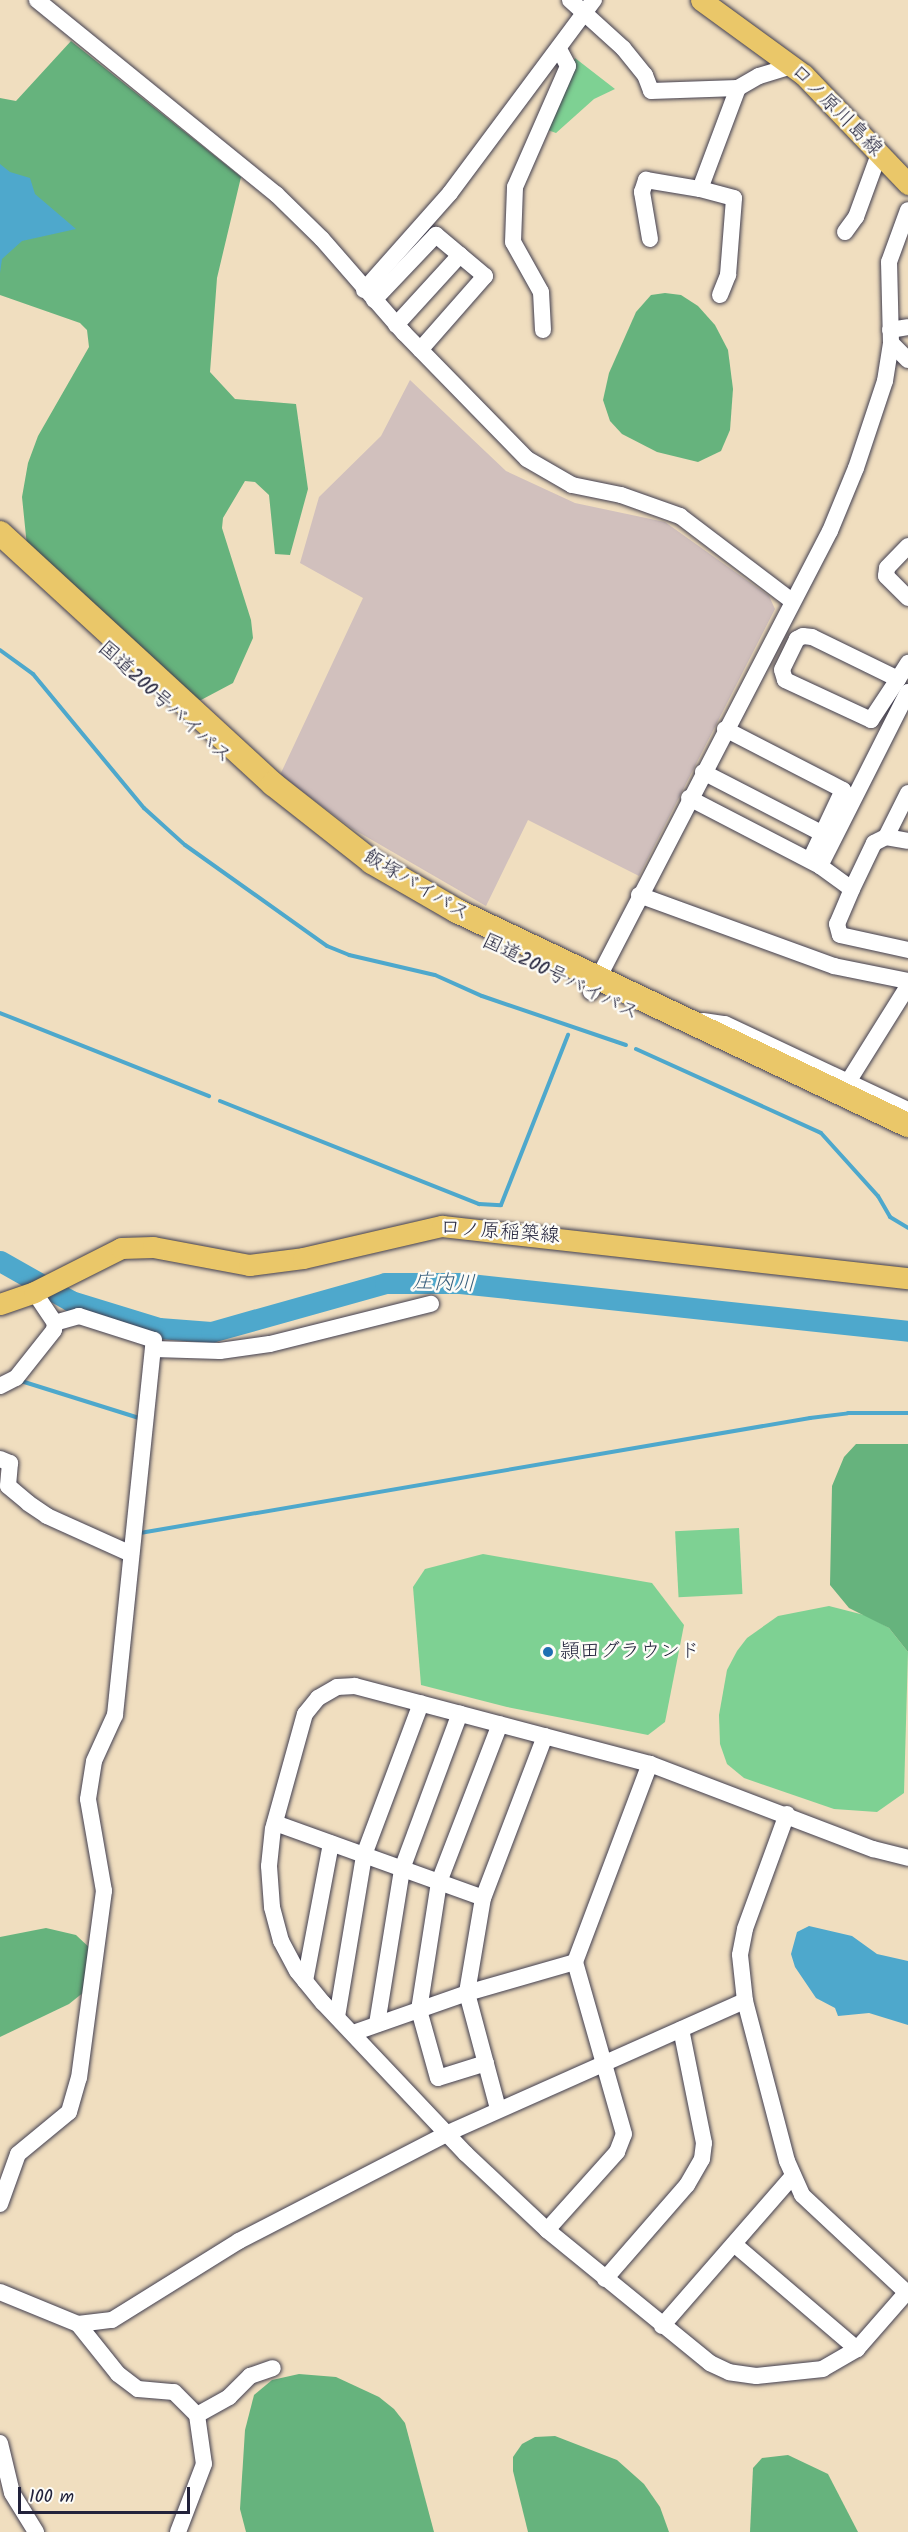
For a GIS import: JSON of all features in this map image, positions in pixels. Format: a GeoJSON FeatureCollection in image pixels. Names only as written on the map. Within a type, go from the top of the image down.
{"type":"FeatureCollection","features":[{"type":"Feature","properties":{"kind":"highway","name":"飯塚バイパス"},"geometry":{"type":"LineString","coordinates":[[0,533],[319,823],[404,882],[594,986],[673,1015],[845,1087],[908,1125]]}},
{"type":"Feature","properties":{"kind":"highway","name":"国道200号バイパス"},"geometry":{"type":"LineString","coordinates":[[0,553],[308,834],[397,895],[594,986],[908,1142]]}},
{"type":"Feature","properties":{"kind":"main road","name":"口ノ原川島線"},"geometry":{"type":"LineString","coordinates":[[702,0],[792,66],[908,184]]}},
{"type":"Feature","properties":{"kind":"main road","name":"口ノ原稲築線"},"geometry":{"type":"LineString","coordinates":[[0,1304],[34,1292],[98,1257],[141,1246],[249,1265],[303,1258],[442,1226],[908,1278]]}},
{"type":"Feature","properties":{"kind":"street"},"geometry":{"type":"LineString","coordinates":[[37,0],[276,194],[322,239],[396,325],[527,459],[572,485],[621,495],[680,516],[792,601]]}},
{"type":"Feature","properties":{"kind":"street"},"geometry":{"type":"LineString","coordinates":[[570,0],[590,6],[645,75],[651,91],[738,88],[759,76],[792,66]]}},
{"type":"Feature","properties":{"kind":"street"},"geometry":{"type":"LineString","coordinates":[[369,295],[450,193],[590,6]]}},
{"type":"Feature","properties":{"kind":"street"},"geometry":{"type":"LineString","coordinates":[[543,330],[541,292],[513,242],[515,187],[568,66],[559,49]]}},
{"type":"Feature","properties":{"kind":"street"},"geometry":{"type":"LineString","coordinates":[[700,189],[738,88]]}},
{"type":"Feature","properties":{"kind":"street"},"geometry":{"type":"LineString","coordinates":[[845,232],[856,218],[879,154]]}},
{"type":"Feature","properties":{"kind":"street"},"geometry":{"type":"LineString","coordinates":[[650,238],[642,192],[645,180],[700,189],[734,198],[728,274],[720,295]]}},
{"type":"Feature","properties":{"kind":"street"},"geometry":{"type":"LineString","coordinates":[[594,986],[689,798],[830,531],[856,468],[885,381],[890,337],[889,262],[908,210]]}},
{"type":"Feature","properties":{"kind":"street"},"geometry":{"type":"LineString","coordinates":[[369,295],[436,236],[485,276],[420,350]]}},
{"type":"Feature","properties":{"kind":"street"},"geometry":{"type":"LineString","coordinates":[[396,325],[460,255]]}},
{"type":"Feature","properties":{"kind":"street"},"geometry":{"type":"LineString","coordinates":[[890,337],[908,327]]}},
{"type":"Feature","properties":{"kind":"street"},"geometry":{"type":"LineString","coordinates":[[890,337],[908,360]]}},
{"type":"Feature","properties":{"kind":"street"},"geometry":{"type":"LineString","coordinates":[[908,546],[887,568],[886,576],[908,598]]}},
{"type":"Feature","properties":{"kind":"street"},"geometry":{"type":"LineString","coordinates":[[803,636],[903,686],[871,720],[785,680],[782,669],[797,639],[803,636]]}},
{"type":"Feature","properties":{"kind":"street"},"geometry":{"type":"LineString","coordinates":[[815,863],[903,686],[908,663]]}},
{"type":"Feature","properties":{"kind":"street"},"geometry":{"type":"LineString","coordinates":[[725,729],[840,785],[842,795],[823,834],[815,863]]}},
{"type":"Feature","properties":{"kind":"street"},"geometry":{"type":"LineString","coordinates":[[703,772],[823,834]]}},
{"type":"Feature","properties":{"kind":"street"},"geometry":{"type":"LineString","coordinates":[[886,837],[908,793]]}},
{"type":"Feature","properties":{"kind":"street"},"geometry":{"type":"LineString","coordinates":[[689,798],[815,863],[852,889]]}},
{"type":"Feature","properties":{"kind":"street"},"geometry":{"type":"LineString","coordinates":[[908,841],[886,837],[874,843],[837,924],[840,935],[908,950]]}},
{"type":"Feature","properties":{"kind":"street"},"geometry":{"type":"LineString","coordinates":[[639,895],[834,966],[908,981]]}},
{"type":"Feature","properties":{"kind":"street"},"geometry":{"type":"LineString","coordinates":[[908,986],[845,1087],[908,1110]]}},
{"type":"Feature","properties":{"kind":"street"},"geometry":{"type":"LineString","coordinates":[[34,1292],[55,1323]]}},
{"type":"Feature","properties":{"kind":"street"},"geometry":{"type":"LineString","coordinates":[[154,1349],[220,1351],[270,1344],[431,1304]]}},
{"type":"Feature","properties":{"kind":"street"},"geometry":{"type":"LineString","coordinates":[[0,2204],[18,2154],[58,2124],[74,2100],[104,1891],[88,1799],[94,1761],[115,1715],[154,1349],[154,1340],[79,1316],[55,1323]]}},
{"type":"Feature","properties":{"kind":"street"},"geometry":{"type":"LineString","coordinates":[[0,1386],[10,1383],[30,1363],[50,1340],[55,1323]]}},
{"type":"Feature","properties":{"kind":"street"},"geometry":{"type":"LineString","coordinates":[[0,1459],[10,1463],[8,1486],[28,1503],[47,1516],[131,1554]]}},
{"type":"Feature","properties":{"kind":"street"},"geometry":{"type":"LineString","coordinates":[[787,1814],[745,1929],[741,1955],[745,2001],[792,2177],[818,2214],[907,2293],[857,2349],[823,2369],[756,2376],[729,2372],[710,2362],[662,2326],[547,2230],[448,2133],[305,1981],[281,1941],[272,1907],[269,1851],[305,1714],[318,1698],[337,1688],[355,1686],[650,1764],[787,1814],[873,1849],[908,1858]]}},
{"type":"Feature","properties":{"kind":"street"},"geometry":{"type":"LineString","coordinates":[[337,2017],[364,1855],[421,1703]]}},
{"type":"Feature","properties":{"kind":"street"},"geometry":{"type":"LineString","coordinates":[[378,2024],[402,1869],[460,1713]]}},
{"type":"Feature","properties":{"kind":"street"},"geometry":{"type":"LineString","coordinates":[[486,2063],[438,2078],[419,2010],[439,1882],[500,1724]]}},
{"type":"Feature","properties":{"kind":"street"},"geometry":{"type":"LineString","coordinates":[[498,2109],[467,1993],[483,1898],[545,1736]]}},
{"type":"Feature","properties":{"kind":"street"},"geometry":{"type":"LineString","coordinates":[[547,2230],[610,2160],[622,2142],[624,2125],[575,1962],[650,1764]]}},
{"type":"Feature","properties":{"kind":"street"},"geometry":{"type":"LineString","coordinates":[[275,1823],[483,1898]]}},
{"type":"Feature","properties":{"kind":"street"},"geometry":{"type":"LineString","coordinates":[[305,1981],[331,1843]]}},
{"type":"Feature","properties":{"kind":"street"},"geometry":{"type":"LineString","coordinates":[[352,2033],[467,1993],[575,1962]]}},
{"type":"Feature","properties":{"kind":"street"},"geometry":{"type":"LineString","coordinates":[[0,2292],[78,2324],[103,2322],[126,2313],[239,2241],[448,2133],[745,2001]]}},
{"type":"Feature","properties":{"kind":"street"},"geometry":{"type":"LineString","coordinates":[[604,2279],[687,2185],[702,2160],[704,2143],[681,2029]]}},
{"type":"Feature","properties":{"kind":"street"},"geometry":{"type":"LineString","coordinates":[[662,2326],[792,2177]]}},
{"type":"Feature","properties":{"kind":"street"},"geometry":{"type":"LineString","coordinates":[[734,2244],[857,2349]]}},
{"type":"Feature","properties":{"kind":"street"},"geometry":{"type":"LineString","coordinates":[[78,2324],[118,2374],[138,2389],[174,2392],[197,2415],[204,2464],[178,2532]]}},
{"type":"Feature","properties":{"kind":"street"},"geometry":{"type":"LineString","coordinates":[[197,2415],[229,2397],[250,2376],[273,2368]]}},
{"type":"Feature","properties":{"kind":"street"},"geometry":{"type":"LineString","coordinates":[[0,2443],[12,2493],[36,2532]]}},
{"type":"Feature","properties":{"kind":"shaded area"},"geometry":{"type":"Polygon","coordinates":[[[410,380],[506,471],[575,503],[665,522],[769,596],[775,609],[639,876],[528,820],[486,906],[353,829],[280,775],[363,598],[300,563],[319,497],[381,436],[410,380]]]}},
{"type":"Feature","properties":{"kind":"green space"},"geometry":{"type":"Polygon","coordinates":[[[71,41],[241,177],[217,278],[210,372],[235,399],[296,404],[308,489],[290,555],[275,554],[269,495],[255,482],[245,481],[223,518],[222,528],[251,620],[253,638],[233,683],[201,700],[181,701],[28,556],[22,497],[28,463],[38,436],[89,347],[87,330],[80,323],[0,295],[0,98],[16,101],[71,41]]]}},
{"type":"Feature","properties":{"kind":"green space"},"geometry":{"type":"Polygon","coordinates":[[[575,58],[615,89],[594,99],[556,133],[545,129],[575,58]]]}},
{"type":"Feature","properties":{"kind":"green space"},"geometry":{"type":"Polygon","coordinates":[[[665,293],[681,295],[698,306],[715,325],[728,350],[733,389],[730,430],[721,451],[698,462],[657,452],[622,434],[610,421],[603,400],[609,373],[636,312],[651,295],[665,293]]]}},
{"type":"Feature","properties":{"kind":"green space"},"geometry":{"type":"Polygon","coordinates":[[[856,1444],[908,1444],[908,1652],[889,1628],[849,1608],[830,1585],[832,1486],[844,1457],[856,1444]]]}},
{"type":"Feature","properties":{"kind":"green space"},"geometry":{"type":"Polygon","coordinates":[[[739,1528],[742,1594],[679,1597],[675,1531],[739,1528]]]}},
{"type":"Feature","properties":{"kind":"green space","name":"頴田グラウンド"},"geometry":{"type":"Polygon","coordinates":[[[483,1554],[652,1583],[684,1625],[665,1722],[648,1735],[507,1707],[421,1685],[413,1587],[425,1569],[483,1554]]]}},
{"type":"Feature","properties":{"kind":"green space"},"geometry":{"type":"Polygon","coordinates":[[[829,1606],[868,1616],[889,1628],[908,1652],[904,1793],[877,1812],[834,1809],[744,1778],[727,1764],[720,1744],[719,1715],[727,1670],[747,1638],[778,1616],[829,1606]]]}},
{"type":"Feature","properties":{"kind":"green space"},"geometry":{"type":"Polygon","coordinates":[[[46,1928],[76,1935],[92,1950],[84,1992],[69,2004],[0,2037],[0,1937],[46,1928]]]}},
{"type":"Feature","properties":{"kind":"green space"},"geometry":{"type":"Polygon","coordinates":[[[299,2374],[336,2377],[379,2397],[394,2409],[405,2423],[434,2532],[246,2532],[240,2509],[245,2430],[254,2395],[272,2380],[299,2374]]]}},
{"type":"Feature","properties":{"kind":"green space"},"geometry":{"type":"Polygon","coordinates":[[[555,2436],[617,2460],[644,2484],[660,2507],[669,2532],[528,2532],[513,2471],[513,2457],[522,2444],[535,2437],[555,2436]]]}},
{"type":"Feature","properties":{"kind":"green space"},"geometry":{"type":"Polygon","coordinates":[[[788,2455],[828,2474],[858,2532],[750,2532],[753,2468],[762,2458],[788,2455]]]}},
{"type":"Feature","properties":{"kind":"water"},"geometry":{"type":"Polygon","coordinates":[[[0,164],[10,172],[30,178],[35,194],[76,229],[22,241],[2,259],[0,273],[0,164]]]}},
{"type":"Feature","properties":{"kind":"water"},"geometry":{"type":"Polygon","coordinates":[[[809,1926],[852,1936],[877,1954],[908,1961],[908,2025],[869,2013],[838,2016],[835,2008],[816,1998],[795,1967],[791,1954],[797,1932],[809,1926]]]}},
{"type":"Feature","properties":{"kind":"waterway"},"geometry":{"type":"LineString","coordinates":[[0,650],[33,674],[144,808],[185,845],[327,946],[349,955],[435,975],[482,996],[626,1045]]}},
{"type":"Feature","properties":{"kind":"waterway"},"geometry":{"type":"LineString","coordinates":[[0,1013],[209,1096]]}},
{"type":"Feature","properties":{"kind":"waterway"},"geometry":{"type":"LineString","coordinates":[[220,1101],[479,1204],[501,1205],[568,1035]]}},
{"type":"Feature","properties":{"kind":"waterway"},"geometry":{"type":"LineString","coordinates":[[636,1049],[821,1133],[878,1196],[890,1217],[908,1228]]}},
{"type":"Feature","properties":{"kind":"waterway","name":"庄内川"},"geometry":{"type":"LineString","coordinates":[[0,1261],[71,1301],[159,1328],[211,1332],[385,1283],[460,1283],[908,1331]]}},
{"type":"Feature","properties":{"kind":"waterway"},"geometry":{"type":"LineString","coordinates":[[21,1381],[142,1419]]}},
{"type":"Feature","properties":{"kind":"waterway"},"geometry":{"type":"LineString","coordinates":[[140,1533],[810,1418],[848,1413],[908,1413]]}},
{"type":"Feature","properties":{"kind":"place","name":"頴田グラウンド"},"geometry":{"type":"Point","coordinates":[548,1652]}}]}
